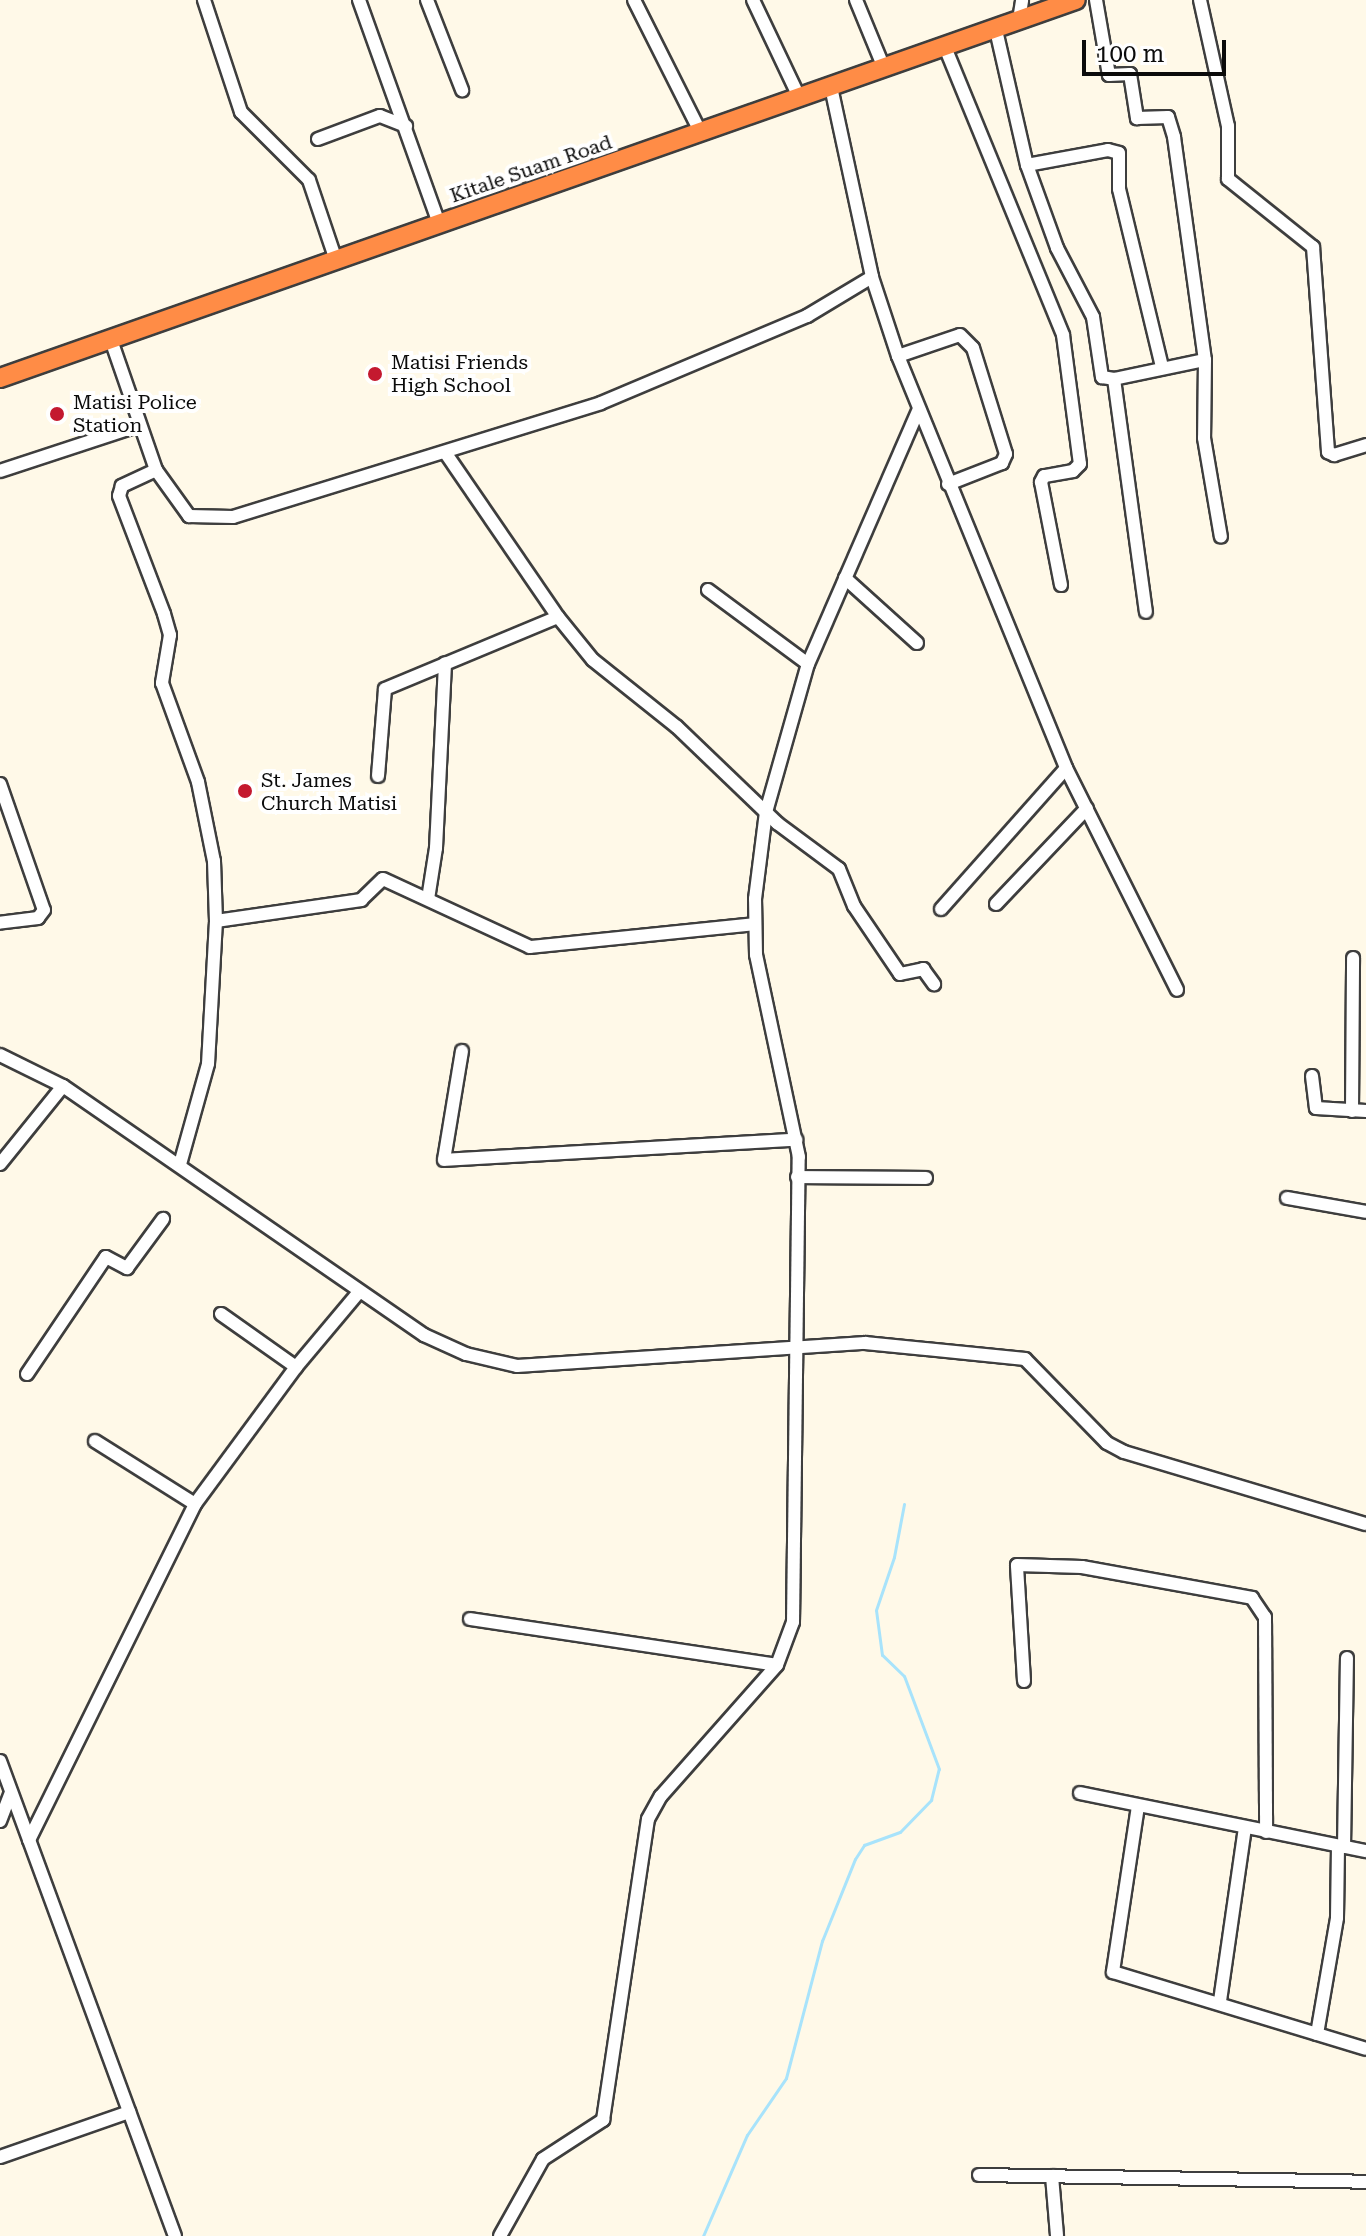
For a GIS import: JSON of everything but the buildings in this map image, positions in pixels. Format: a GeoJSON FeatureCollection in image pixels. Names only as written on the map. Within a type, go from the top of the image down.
{"type":"FeatureCollection","features":[{"type":"Feature","properties":{"kind":"highway","name":"Kitale Suam Road"},"geometry":{"type":"LineString","coordinates":[[0,378],[1076,0]]}},
{"type":"Feature","properties":{"kind":"street"},"geometry":{"type":"LineString","coordinates":[[204,0],[241,112],[309,180],[336,260]]}},
{"type":"Feature","properties":{"kind":"street"},"geometry":{"type":"LineString","coordinates":[[359,0],[439,224]]}},
{"type":"Feature","properties":{"kind":"street"},"geometry":{"type":"LineString","coordinates":[[427,0],[462,90]]}},
{"type":"Feature","properties":{"kind":"street"},"geometry":{"type":"LineString","coordinates":[[634,0],[701,133]]}},
{"type":"Feature","properties":{"kind":"street"},"geometry":{"type":"LineString","coordinates":[[753,0],[799,97]]}},
{"type":"Feature","properties":{"kind":"street"},"geometry":{"type":"LineString","coordinates":[[856,0],[884,68]]}},
{"type":"Feature","properties":{"kind":"street"},"geometry":{"type":"LineString","coordinates":[[1019,20],[1022,0]]}},
{"type":"Feature","properties":{"kind":"street"},"geometry":{"type":"LineString","coordinates":[[1096,0],[1109,75],[1130,74],[1139,119],[1170,120],[1205,360],[1204,438],[1221,537]]}},
{"type":"Feature","properties":{"kind":"street"},"geometry":{"type":"LineString","coordinates":[[1200,0],[1228,126],[1228,179],[1313,247],[1328,452],[1334,455],[1366,445]]}},
{"type":"Feature","properties":{"kind":"street"},"geometry":{"type":"LineString","coordinates":[[996,30],[1027,165],[1057,248],[1093,317],[1102,377],[1114,379],[1205,360]]}},
{"type":"Feature","properties":{"kind":"street"},"geometry":{"type":"LineString","coordinates":[[945,47],[1063,335],[1080,464],[1073,471],[1044,476],[1041,482],[1061,585]]}},
{"type":"Feature","properties":{"kind":"street"},"geometry":{"type":"LineString","coordinates":[[831,87],[872,277],[898,356],[1066,768],[1177,990]]}},
{"type":"Feature","properties":{"kind":"street"},"geometry":{"type":"LineString","coordinates":[[318,139],[380,116],[406,126]]}},
{"type":"Feature","properties":{"kind":"street"},"geometry":{"type":"LineString","coordinates":[[1027,165],[1108,150],[1119,153],[1119,189],[1162,367]]}},
{"type":"Feature","properties":{"kind":"street"},"geometry":{"type":"LineString","coordinates":[[111,340],[156,470],[189,516],[233,517],[330,489],[333,483],[349,478],[447,455],[601,403],[807,316],[872,277]]}},
{"type":"Feature","properties":{"kind":"street"},"geometry":{"type":"LineString","coordinates":[[898,356],[960,335],[973,348],[1006,454],[1002,463],[948,484]]}},
{"type":"Feature","properties":{"kind":"street"},"geometry":{"type":"LineString","coordinates":[[1114,379],[1146,612]]}},
{"type":"Feature","properties":{"kind":"street"},"geometry":{"type":"LineString","coordinates":[[500,2236],[543,2159],[603,2120],[648,1819],[661,1796],[777,1665],[793,1622],[796,1140],[756,955],[755,924],[766,812],[808,664],[919,409]]}},
{"type":"Feature","properties":{"kind":"street"},"geometry":{"type":"LineString","coordinates":[[0,471],[140,425]]}},
{"type":"Feature","properties":{"kind":"street"},"geometry":{"type":"LineString","coordinates":[[447,455],[558,617],[602,668],[677,727],[766,812],[846,877],[854,906],[900,974],[923,969],[934,984]]}},
{"type":"Feature","properties":{"kind":"street"},"geometry":{"type":"LineString","coordinates":[[156,470],[122,486],[119,496],[170,635],[162,683],[208,820],[216,921],[208,1064],[180,1164]]}},
{"type":"Feature","properties":{"kind":"street"},"geometry":{"type":"LineString","coordinates":[[845,578],[917,643]]}},
{"type":"Feature","properties":{"kind":"street"},"geometry":{"type":"LineString","coordinates":[[708,590],[808,664]]}},
{"type":"Feature","properties":{"kind":"street"},"geometry":{"type":"LineString","coordinates":[[378,776],[385,689],[558,617]]}},
{"type":"Feature","properties":{"kind":"street"},"geometry":{"type":"LineString","coordinates":[[428,899],[436,848],[445,663]]}},
{"type":"Feature","properties":{"kind":"street"},"geometry":{"type":"LineString","coordinates":[[941,909],[1066,768]]}},
{"type":"Feature","properties":{"kind":"street"},"geometry":{"type":"LineString","coordinates":[[0,784],[44,910],[38,918],[0,923]]}},
{"type":"Feature","properties":{"kind":"street"},"geometry":{"type":"LineString","coordinates":[[996,904],[1087,808]]}},
{"type":"Feature","properties":{"kind":"street"},"geometry":{"type":"LineString","coordinates":[[216,921],[361,900],[380,879],[530,947],[755,924]]}},
{"type":"Feature","properties":{"kind":"street"},"geometry":{"type":"LineString","coordinates":[[1352,1111],[1353,958]]}},
{"type":"Feature","properties":{"kind":"street"},"geometry":{"type":"LineString","coordinates":[[462,1051],[444,1160],[796,1140]]}},
{"type":"Feature","properties":{"kind":"street"},"geometry":{"type":"LineString","coordinates":[[0,1055],[63,1086],[180,1164],[359,1292],[424,1335],[466,1354],[517,1366],[865,1343],[1025,1359],[1107,1443],[1124,1452],[1366,1524]]}},
{"type":"Feature","properties":{"kind":"street"},"geometry":{"type":"LineString","coordinates":[[1312,1076],[1316,1108],[1366,1111]]}},
{"type":"Feature","properties":{"kind":"street"},"geometry":{"type":"LineString","coordinates":[[0,1164],[63,1086]]}},
{"type":"Feature","properties":{"kind":"street"},"geometry":{"type":"LineString","coordinates":[[797,1177],[926,1178]]}},
{"type":"Feature","properties":{"kind":"street"},"geometry":{"type":"LineString","coordinates":[[1287,1198],[1366,1212]]}},
{"type":"Feature","properties":{"kind":"street"},"geometry":{"type":"LineString","coordinates":[[27,1374],[106,1257],[127,1268],[163,1219]]}},
{"type":"Feature","properties":{"kind":"street"},"geometry":{"type":"LineString","coordinates":[[29,1840],[195,1504],[296,1367],[359,1292]]}},
{"type":"Feature","properties":{"kind":"street"},"geometry":{"type":"LineString","coordinates":[[221,1314],[296,1367]]}},
{"type":"Feature","properties":{"kind":"street"},"geometry":{"type":"LineString","coordinates":[[95,1441],[195,1504]]}},
{"type":"Feature","properties":{"kind":"street"},"geometry":{"type":"LineString","coordinates":[[1024,1681],[1017,1565],[1082,1567],[1252,1598],[1265,1617],[1266,1832]]}},
{"type":"Feature","properties":{"kind":"street"},"geometry":{"type":"LineString","coordinates":[[470,1619],[777,1665]]}},
{"type":"Feature","properties":{"kind":"street"},"geometry":{"type":"LineString","coordinates":[[1317,2034],[1337,1918],[1347,1658]]}},
{"type":"Feature","properties":{"kind":"street"},"geometry":{"type":"LineString","coordinates":[[0,1761],[175,2236]]}},
{"type":"Feature","properties":{"kind":"street"},"geometry":{"type":"LineString","coordinates":[[0,1821],[11,1793]]}},
{"type":"Feature","properties":{"kind":"street"},"geometry":{"type":"LineString","coordinates":[[1080,1793],[1366,1851]]}},
{"type":"Feature","properties":{"kind":"street"},"geometry":{"type":"LineString","coordinates":[[1138,1806],[1113,1972],[1220,2001],[1366,2049]]}},
{"type":"Feature","properties":{"kind":"street"},"geometry":{"type":"LineString","coordinates":[[1220,2001],[1245,1828]]}},
{"type":"Feature","properties":{"kind":"street"},"geometry":{"type":"LineString","coordinates":[[0,2157],[129,2112]]}},
{"type":"Feature","properties":{"kind":"street"},"geometry":{"type":"LineString","coordinates":[[979,2175],[1366,2182]]}},
{"type":"Feature","properties":{"kind":"street"},"geometry":{"type":"LineString","coordinates":[[1052,2176],[1057,2236]]}},
{"type":"Feature","properties":{"kind":"waterway"},"geometry":{"type":"LineString","coordinates":[[703,2236],[747,2135],[786,2078],[822,1941],[855,1859],[864,1845],[900,1832],[931,1800],[939,1769],[904,1676],[882,1655],[876,1610],[894,1557],[904,1504]]}},
{"type":"Feature","properties":{"kind":"place","name":"Matisi Friends High School"},"geometry":{"type":"Point","coordinates":[375,374]}},
{"type":"Feature","properties":{"kind":"place","name":"Matisi Police Station"},"geometry":{"type":"Point","coordinates":[57,414]}},
{"type":"Feature","properties":{"kind":"place","name":"St. James Church Matisi"},"geometry":{"type":"Point","coordinates":[245,791]}}]}
